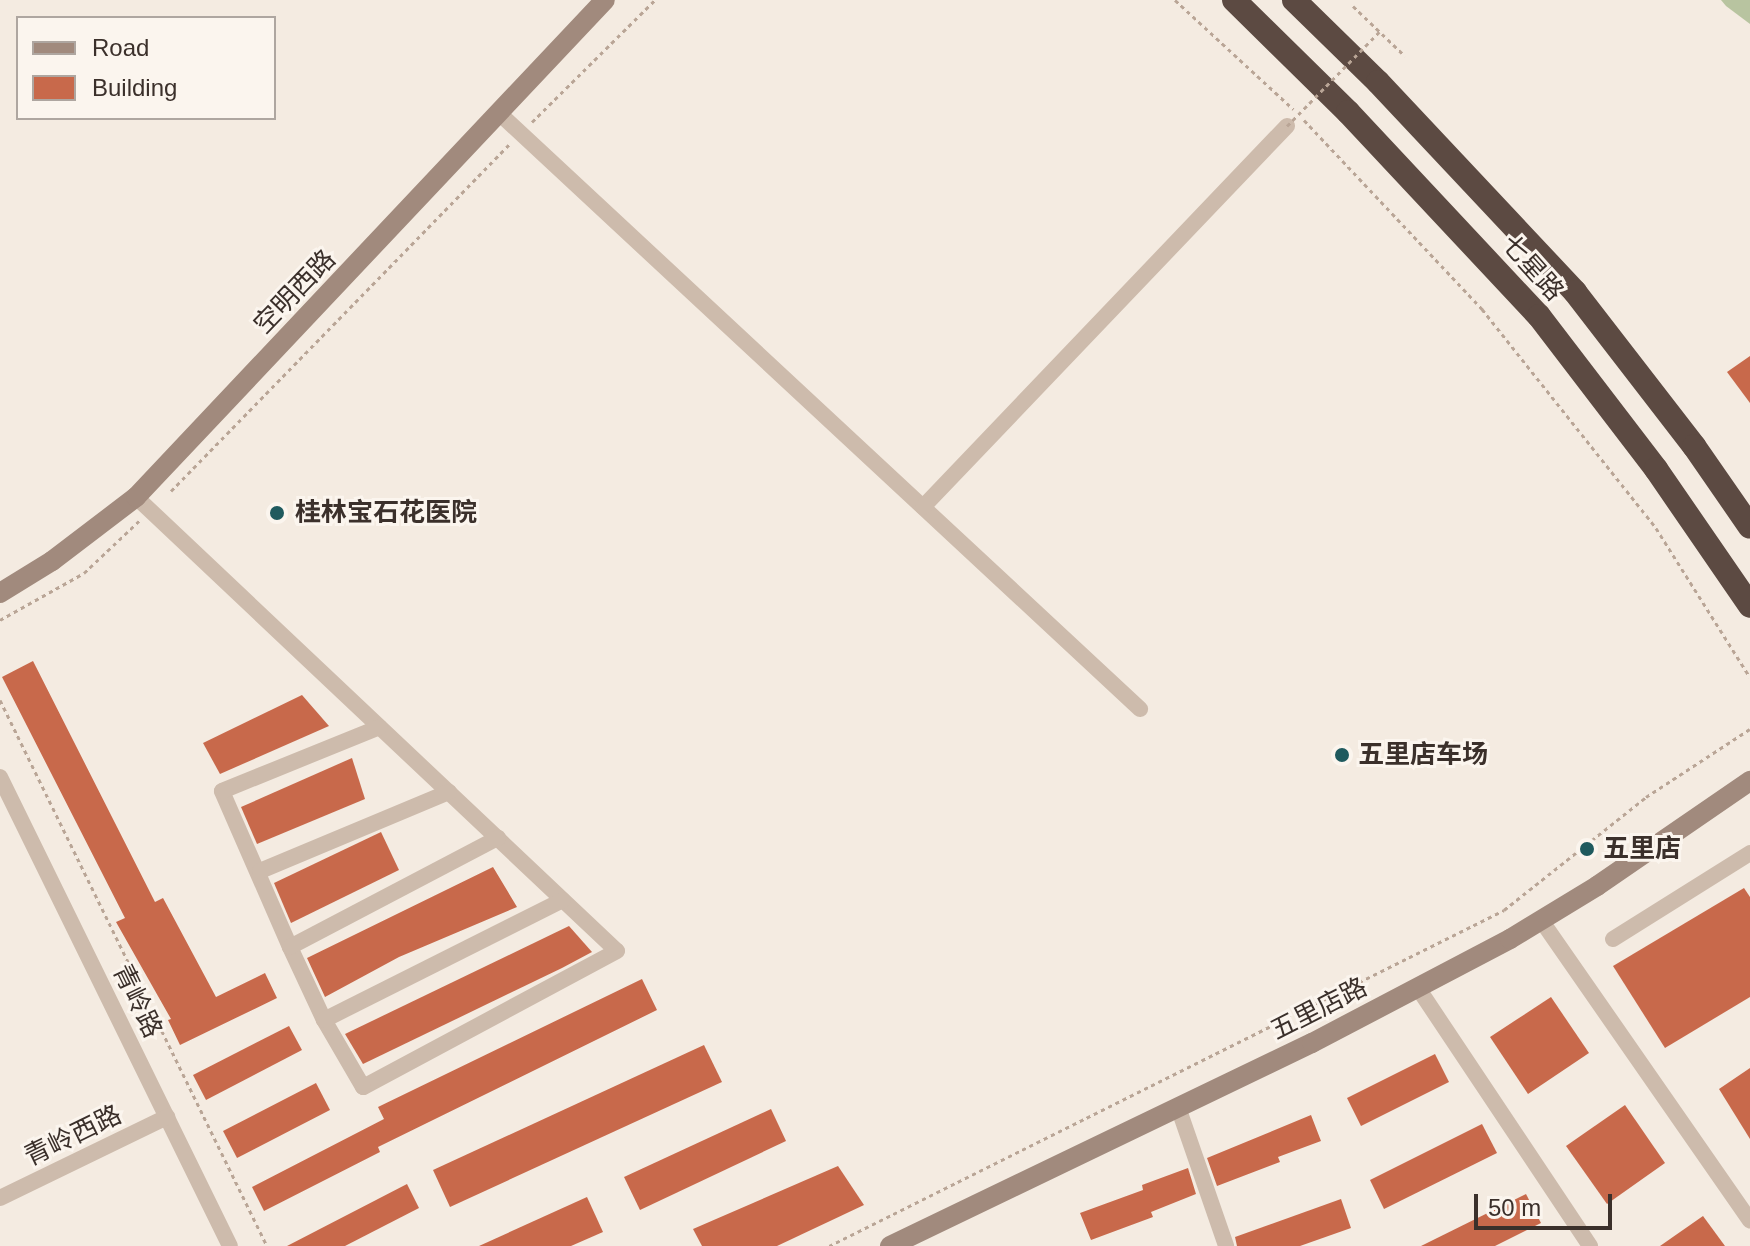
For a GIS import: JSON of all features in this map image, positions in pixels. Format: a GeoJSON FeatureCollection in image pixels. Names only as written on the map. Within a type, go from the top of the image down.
{"type":"FeatureCollection","features":[{"type":"Feature","properties":{"kind":"highway","name":"七星路"},"geometry":{"type":"LineString","coordinates":[[1234,0],[1348,112],[1539,316],[1656,469],[1750,606]]}},
{"type":"Feature","properties":{"kind":"highway","name":"七星路"},"geometry":{"type":"LineString","coordinates":[[1294,0],[1378,82],[1575,292],[1694,446],[1750,527]]}},
{"type":"Feature","properties":{"kind":"main road","name":"空明西路"},"geometry":{"type":"LineString","coordinates":[[0,593],[144,504],[605,0]]}},
{"type":"Feature","properties":{"kind":"main road","name":"五里店路"},"geometry":{"type":"LineString","coordinates":[[890,1246],[1418,988],[1541,920],[1750,781]]}},
{"type":"Feature","properties":{"kind":"street"},"geometry":{"type":"LineString","coordinates":[[500,114],[1140,709]]}},
{"type":"Feature","properties":{"kind":"street"},"geometry":{"type":"LineString","coordinates":[[923,507],[1292,120]]}},
{"type":"Feature","properties":{"kind":"street"},"geometry":{"type":"LineString","coordinates":[[144,504],[498,838],[617,951],[363,1087],[324,1020],[222,791],[380,727]]}},
{"type":"Feature","properties":{"kind":"street","name":"青岭路"},"geometry":{"type":"LineString","coordinates":[[0,777],[230,1246]]}},
{"type":"Feature","properties":{"kind":"street"},"geometry":{"type":"LineString","coordinates":[[260,871],[449,792]]}},
{"type":"Feature","properties":{"kind":"street"},"geometry":{"type":"LineString","coordinates":[[290,947],[498,838]]}},
{"type":"Feature","properties":{"kind":"street"},"geometry":{"type":"LineString","coordinates":[[1613,939],[1750,853]]}},
{"type":"Feature","properties":{"kind":"street"},"geometry":{"type":"LineString","coordinates":[[324,1020],[563,900]]}},
{"type":"Feature","properties":{"kind":"street"},"geometry":{"type":"LineString","coordinates":[[1541,920],[1750,1221]]}},
{"type":"Feature","properties":{"kind":"street"},"geometry":{"type":"LineString","coordinates":[[1418,988],[1590,1246]]}},
{"type":"Feature","properties":{"kind":"street"},"geometry":{"type":"LineString","coordinates":[[1178,1107],[1226,1246]]}},
{"type":"Feature","properties":{"kind":"street","name":"青岭西路"},"geometry":{"type":"LineString","coordinates":[[0,1198],[167,1117]]}},
{"type":"Feature","properties":{"kind":"path"},"geometry":{"type":"LineString","coordinates":[[0,620],[84,573],[144,504],[655,0]]}},
{"type":"Feature","properties":{"kind":"path"},"geometry":{"type":"LineString","coordinates":[[1175,0],[1309,125],[1482,309],[1656,528],[1750,677]]}},
{"type":"Feature","properties":{"kind":"path"},"geometry":{"type":"LineString","coordinates":[[1353,6],[1405,56]]}},
{"type":"Feature","properties":{"kind":"path"},"geometry":{"type":"LineString","coordinates":[[1292,120],[1379,32]]}},
{"type":"Feature","properties":{"kind":"path"},"geometry":{"type":"LineString","coordinates":[[1275,91],[1292,120],[1309,125]]}},
{"type":"Feature","properties":{"kind":"path"},"geometry":{"type":"LineString","coordinates":[[0,700],[267,1246]]}},
{"type":"Feature","properties":{"kind":"path"},"geometry":{"type":"LineString","coordinates":[[829,1246],[1504,910],[1646,797],[1750,729]]}},
{"type":"Feature","properties":{"kind":"green space"},"geometry":{"type":"Polygon","coordinates":[[[1721,0],[1750,0],[1750,24],[1726,6],[1721,0]]]}},
{"type":"Feature","properties":{"kind":"building"},"geometry":{"type":"Polygon","coordinates":[[[1750,356],[1750,403],[1727,372],[1750,356]]]}},
{"type":"Feature","properties":{"kind":"building"},"geometry":{"type":"Polygon","coordinates":[[[33,661],[155,902],[163,898],[216,997],[265,973],[277,998],[180,1045],[168,1020],[171,1019],[116,922],[125,918],[2,677],[33,661]]]}},
{"type":"Feature","properties":{"kind":"building"},"geometry":{"type":"Polygon","coordinates":[[[302,695],[329,726],[220,774],[203,743],[302,695]]]}},
{"type":"Feature","properties":{"kind":"building"},"geometry":{"type":"Polygon","coordinates":[[[352,758],[365,799],[257,844],[241,807],[352,758]]]}},
{"type":"Feature","properties":{"kind":"building"},"geometry":{"type":"Polygon","coordinates":[[[381,832],[399,870],[291,923],[274,883],[381,832]]]}},
{"type":"Feature","properties":{"kind":"building"},"geometry":{"type":"Polygon","coordinates":[[[493,867],[517,907],[399,957],[325,997],[307,958],[493,867]]]}},
{"type":"Feature","properties":{"kind":"building"},"geometry":{"type":"Polygon","coordinates":[[[1744,888],[1750,897],[1750,997],[1665,1048],[1613,966],[1744,888]]]}},
{"type":"Feature","properties":{"kind":"building"},"geometry":{"type":"Polygon","coordinates":[[[569,926],[592,952],[363,1064],[345,1034],[569,926]]]}},
{"type":"Feature","properties":{"kind":"building"},"geometry":{"type":"Polygon","coordinates":[[[642,979],[657,1010],[378,1147],[380,1152],[264,1211],[252,1187],[384,1119],[378,1107],[642,979]]]}},
{"type":"Feature","properties":{"kind":"building"},"geometry":{"type":"Polygon","coordinates":[[[1551,997],[1589,1053],[1528,1094],[1490,1037],[1551,997]]]}},
{"type":"Feature","properties":{"kind":"building"},"geometry":{"type":"Polygon","coordinates":[[[289,1026],[302,1050],[206,1100],[193,1075],[289,1026]]]}},
{"type":"Feature","properties":{"kind":"building"},"geometry":{"type":"Polygon","coordinates":[[[704,1045],[722,1082],[450,1207],[433,1170],[704,1045]]]}},
{"type":"Feature","properties":{"kind":"building"},"geometry":{"type":"Polygon","coordinates":[[[1435,1054],[1449,1082],[1361,1126],[1347,1098],[1435,1054]]]}},
{"type":"Feature","properties":{"kind":"building"},"geometry":{"type":"Polygon","coordinates":[[[1750,1068],[1750,1139],[1719,1089],[1750,1068]]]}},
{"type":"Feature","properties":{"kind":"building"},"geometry":{"type":"Polygon","coordinates":[[[316,1083],[330,1110],[237,1158],[223,1131],[316,1083]]]}},
{"type":"Feature","properties":{"kind":"building"},"geometry":{"type":"Polygon","coordinates":[[[1625,1105],[1665,1163],[1607,1204],[1566,1146],[1625,1105]]]}},
{"type":"Feature","properties":{"kind":"building"},"geometry":{"type":"Polygon","coordinates":[[[771,1109],[786,1141],[640,1210],[624,1177],[771,1109]]]}},
{"type":"Feature","properties":{"kind":"building"},"geometry":{"type":"Polygon","coordinates":[[[1311,1115],[1321,1141],[1278,1157],[1280,1162],[1217,1186],[1207,1158],[1311,1115]]]}},
{"type":"Feature","properties":{"kind":"building"},"geometry":{"type":"Polygon","coordinates":[[[1482,1124],[1497,1153],[1384,1209],[1370,1180],[1482,1124]]]}},
{"type":"Feature","properties":{"kind":"building"},"geometry":{"type":"Polygon","coordinates":[[[838,1166],[864,1205],[777,1246],[702,1246],[693,1229],[838,1166]]]}},
{"type":"Feature","properties":{"kind":"building"},"geometry":{"type":"Polygon","coordinates":[[[1188,1168],[1196,1194],[1151,1212],[1153,1217],[1091,1240],[1080,1213],[1143,1190],[1142,1185],[1188,1168]]]}},
{"type":"Feature","properties":{"kind":"building"},"geometry":{"type":"Polygon","coordinates":[[[407,1184],[419,1208],[345,1246],[287,1246],[407,1184]]]}},
{"type":"Feature","properties":{"kind":"building"},"geometry":{"type":"Polygon","coordinates":[[[1526,1194],[1541,1223],[1495,1246],[1421,1246],[1526,1194]]]}},
{"type":"Feature","properties":{"kind":"building"},"geometry":{"type":"Polygon","coordinates":[[[587,1197],[603,1232],[571,1246],[479,1246],[587,1197]]]}},
{"type":"Feature","properties":{"kind":"building"},"geometry":{"type":"Polygon","coordinates":[[[1341,1199],[1351,1228],[1300,1246],[1237,1246],[1235,1237],[1341,1199]]]}},
{"type":"Feature","properties":{"kind":"building"},"geometry":{"type":"Polygon","coordinates":[[[1703,1216],[1725,1246],[1660,1246],[1703,1216]]]}},
{"type":"Feature","properties":{"kind":"place","name":"桂林宝石花医院"},"geometry":{"type":"Point","coordinates":[277,513]}},
{"type":"Feature","properties":{"kind":"place","name":"五里店车场"},"geometry":{"type":"Point","coordinates":[1342,755]}},
{"type":"Feature","properties":{"kind":"place","name":"五里店"},"geometry":{"type":"Point","coordinates":[1587,849]}}]}
